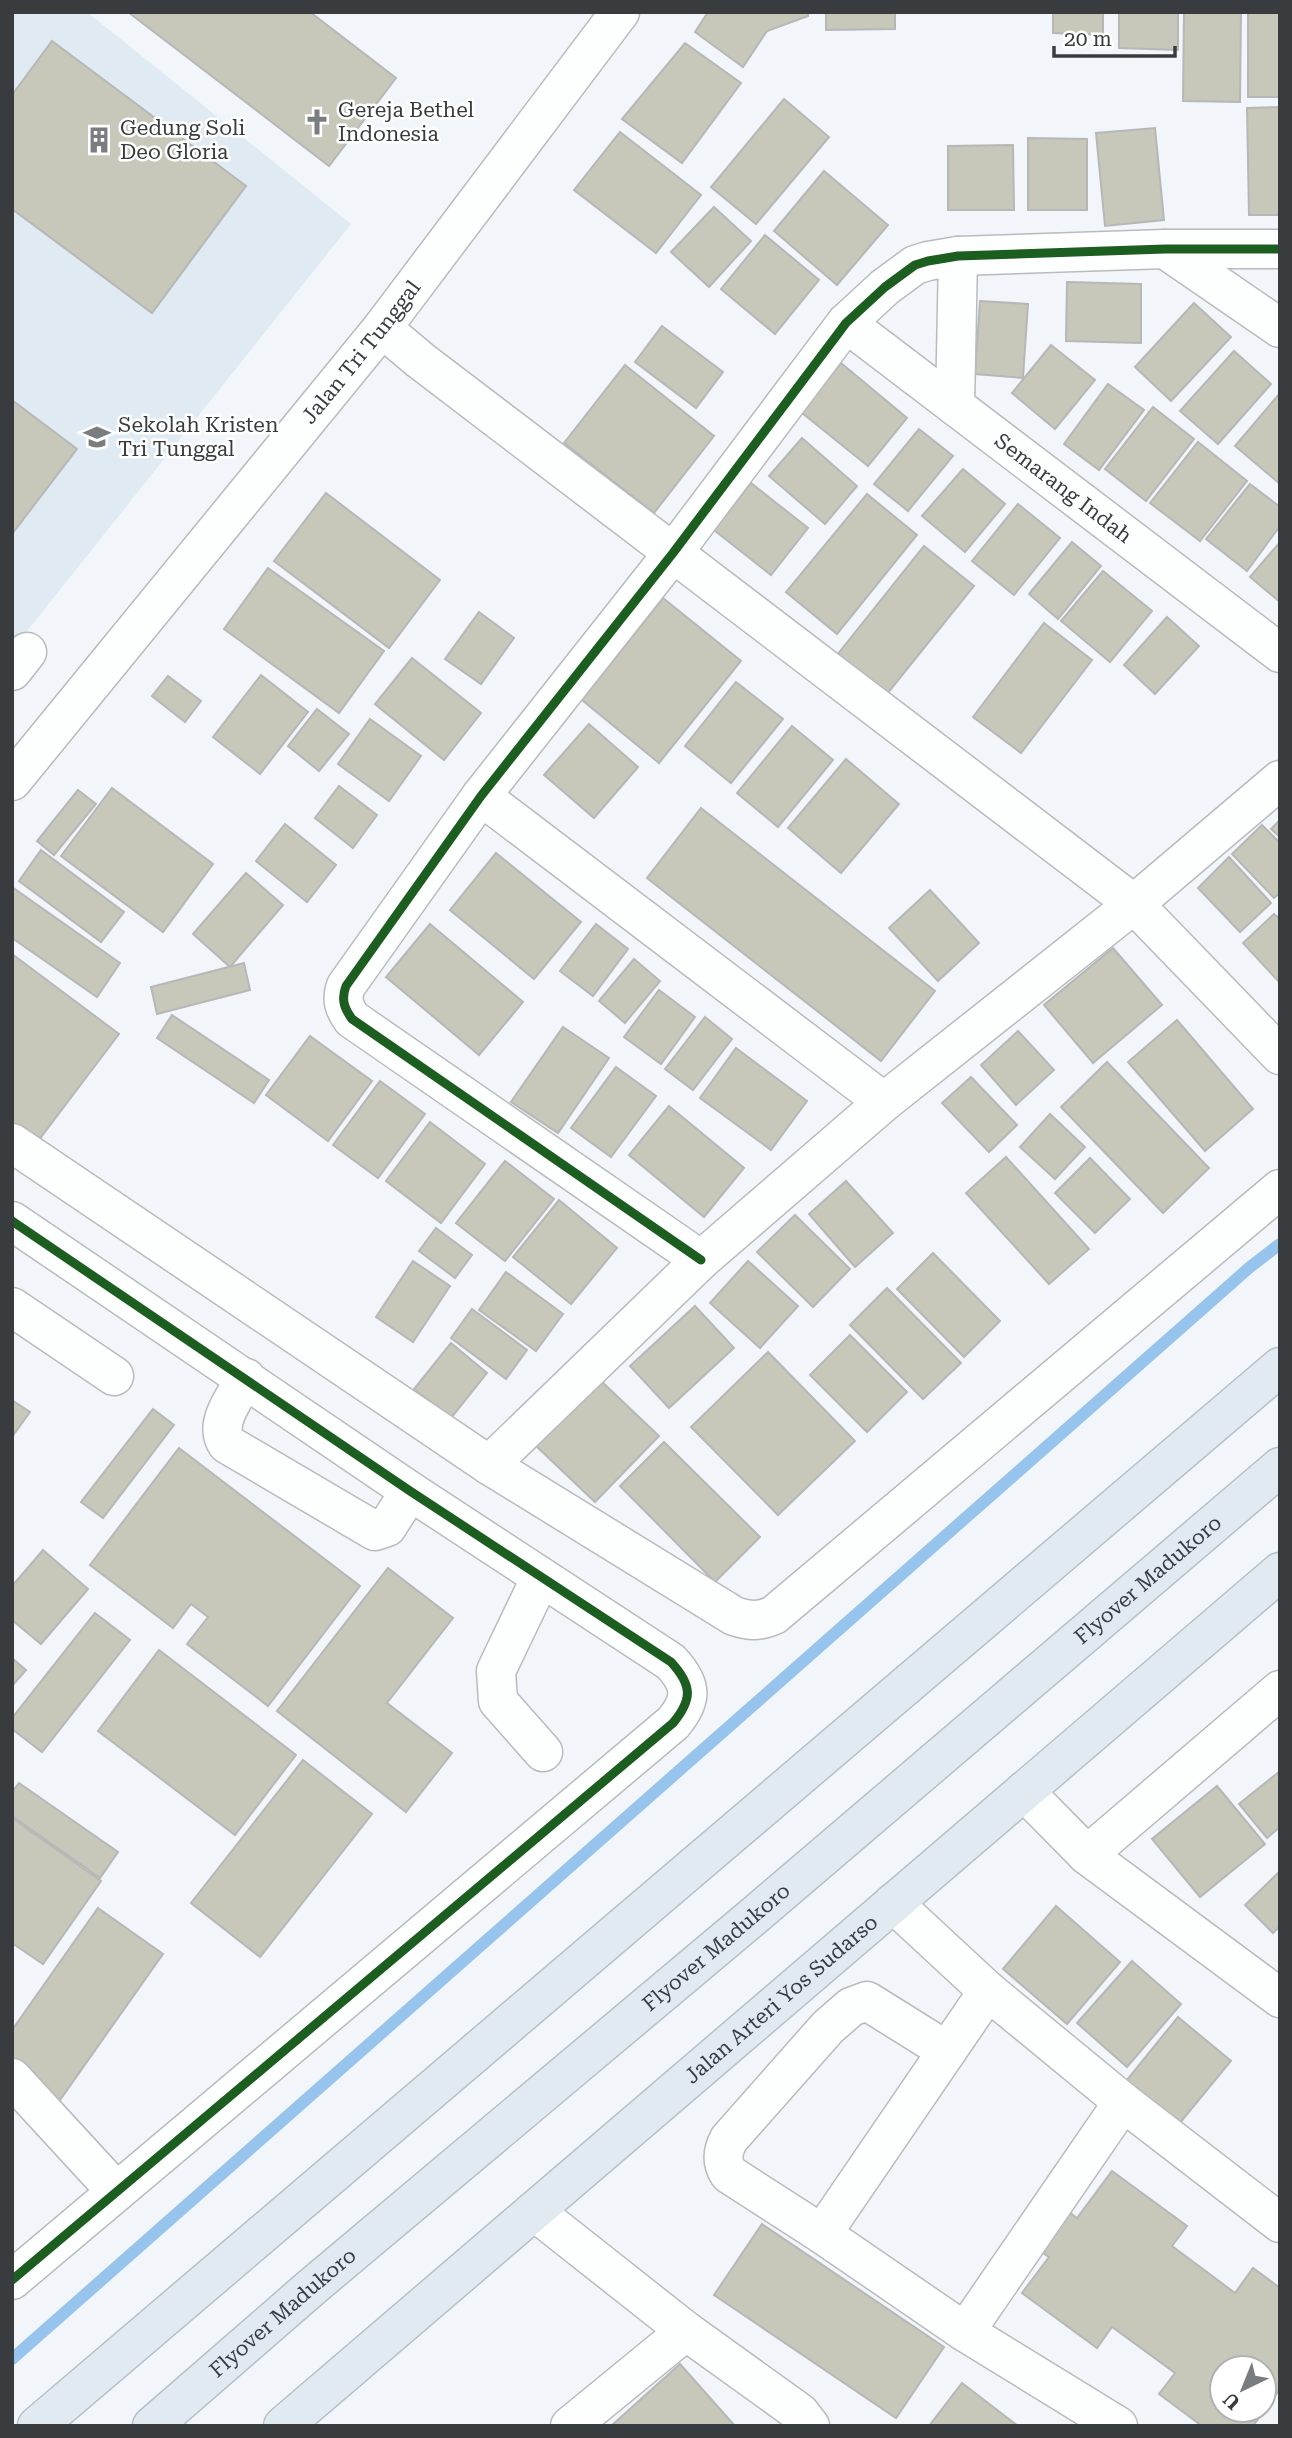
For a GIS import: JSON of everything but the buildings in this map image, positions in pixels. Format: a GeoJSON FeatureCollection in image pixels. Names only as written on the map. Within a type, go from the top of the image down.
{"type":"FeatureCollection","features":[{"type":"Feature","properties":{"kind":"highway"},"geometry":{"type":"LineString","coordinates":[[37,2426],[1280,1367]]}},
{"type":"Feature","properties":{"kind":"highway","name":"Flyover Madukoro"},"geometry":{"type":"LineString","coordinates":[[191,2426],[321,2296],[755,1915],[1280,1467]]}},
{"type":"Feature","properties":{"kind":"highway","name":"Flyover Madukoro"},"geometry":{"type":"LineString","coordinates":[[152,2426],[321,2296],[781,1924],[1280,1498]]}},
{"type":"Feature","properties":{"kind":"highway","name":"Jalan Arteri Yos Sudarso"},"geometry":{"type":"LineString","coordinates":[[283,2426],[1280,1572]]}},
{"type":"Feature","properties":{"kind":"street","name":"Jalan Tri Tunggal"},"geometry":{"type":"LineString","coordinates":[[12,781],[382,328],[620,12]]}},
{"type":"Feature","properties":{"kind":"street"},"geometry":{"type":"LineString","coordinates":[[701,1260],[363,1027],[347,1012],[343,1001],[346,986],[481,796],[673,554],[846,323],[885,287],[915,265],[958,256],[1165,248],[1280,249]]}},
{"type":"Feature","properties":{"kind":"street"},"geometry":{"type":"LineString","coordinates":[[1165,248],[1280,328]]}},
{"type":"Feature","properties":{"kind":"street"},"geometry":{"type":"LineString","coordinates":[[955,406],[958,256]]}},
{"type":"Feature","properties":{"kind":"street","name":"Semarang Indah"},"geometry":{"type":"LineString","coordinates":[[846,323],[1280,653]]}},
{"type":"Feature","properties":{"kind":"street"},"geometry":{"type":"LineString","coordinates":[[382,328],[673,554],[1134,904],[1280,1055]]}},
{"type":"Feature","properties":{"kind":"street"},"geometry":{"type":"LineString","coordinates":[[489,1465],[701,1260],[884,1102],[1134,904],[1280,780]]}},
{"type":"Feature","properties":{"kind":"street"},"geometry":{"type":"LineString","coordinates":[[481,796],[884,1102]]}},
{"type":"Feature","properties":{"kind":"street"},"geometry":{"type":"LineString","coordinates":[[12,1143],[489,1465],[733,1616],[762,1620],[774,1615],[1280,1189]]}},
{"type":"Feature","properties":{"kind":"street"},"geometry":{"type":"LineString","coordinates":[[12,1221],[410,1491],[671,1662],[688,1687],[680,1714],[673,1723],[116,2192],[20,2261]]}},
{"type":"Feature","properties":{"kind":"street"},"geometry":{"type":"LineString","coordinates":[[12,1307],[114,1376]]}},
{"type":"Feature","properties":{"kind":"street"},"geometry":{"type":"LineString","coordinates":[[246,1378],[222,1427],[227,1444],[375,1531],[387,1527],[410,1491]]}},
{"type":"Feature","properties":{"kind":"street"},"geometry":{"type":"LineString","coordinates":[[541,1577],[496,1671],[498,1701],[543,1752]]}},
{"type":"Feature","properties":{"kind":"street"},"geometry":{"type":"LineString","coordinates":[[1087,1855],[1280,1690]]}},
{"type":"Feature","properties":{"kind":"street"},"geometry":{"type":"LineString","coordinates":[[1024,1791],[1087,1855],[1280,1998]]}},
{"type":"Feature","properties":{"kind":"street"},"geometry":{"type":"LineString","coordinates":[[893,1903],[988,1991],[1123,2102],[1280,2223]]}},
{"type":"Feature","properties":{"kind":"street"},"geometry":{"type":"LineString","coordinates":[[822,2234],[988,1991]]}},
{"type":"Feature","properties":{"kind":"street"},"geometry":{"type":"LineString","coordinates":[[947,2051],[867,2001],[859,2003],[828,2027],[729,2139],[723,2162],[729,2174],[965,2332],[1118,2426]]}},
{"type":"Feature","properties":{"kind":"street"},"geometry":{"type":"LineString","coordinates":[[12,2078],[116,2192]]}},
{"type":"Feature","properties":{"kind":"street"},"geometry":{"type":"LineString","coordinates":[[965,2332],[1123,2102]]}},
{"type":"Feature","properties":{"kind":"street"},"geometry":{"type":"LineString","coordinates":[[534,2211],[686,2331],[800,2413],[810,2426]]}},
{"type":"Feature","properties":{"kind":"street"},"geometry":{"type":"LineString","coordinates":[[570,2426],[686,2331]]}},
{"type":"Feature","properties":{"kind":"shaded area","name":"Sekolah Kristen Tri Tunggal"},"geometry":{"type":"Polygon","coordinates":[[[12,12],[87,12],[351,224],[12,650],[12,12]]]}},
{"type":"Feature","properties":{"kind":"waterway"},"geometry":{"type":"LineString","coordinates":[[12,2359],[1250,1267],[1280,1244]]}},
{"type":"Feature","properties":{"kind":"cycle path"},"geometry":{"type":"LineString","coordinates":[[701,1260],[352,1019],[344,1003],[346,986],[481,796],[673,553],[846,323],[885,287],[915,265],[958,256],[1165,249],[1280,249]]}},
{"type":"Feature","properties":{"kind":"cycle path"},"geometry":{"type":"LineString","coordinates":[[12,1221],[410,1491],[671,1662],[683,1678],[687,1692],[684,1707],[673,1723],[12,2280]]}},
{"type":"Feature","properties":{"kind":"place","name":"Gereja Bethel Indonesia"},"geometry":{"type":"Point","coordinates":[317,122]}},
{"type":"Feature","properties":{"kind":"place","name":"Gedung Soli Deo Gloria"},"geometry":{"type":"Point","coordinates":[99,140]}},
{"type":"Feature","properties":{"kind":"place","name":"Sekolah Kristen Tri Tunggal"},"geometry":{"type":"Point","coordinates":[97,437]}}]}
